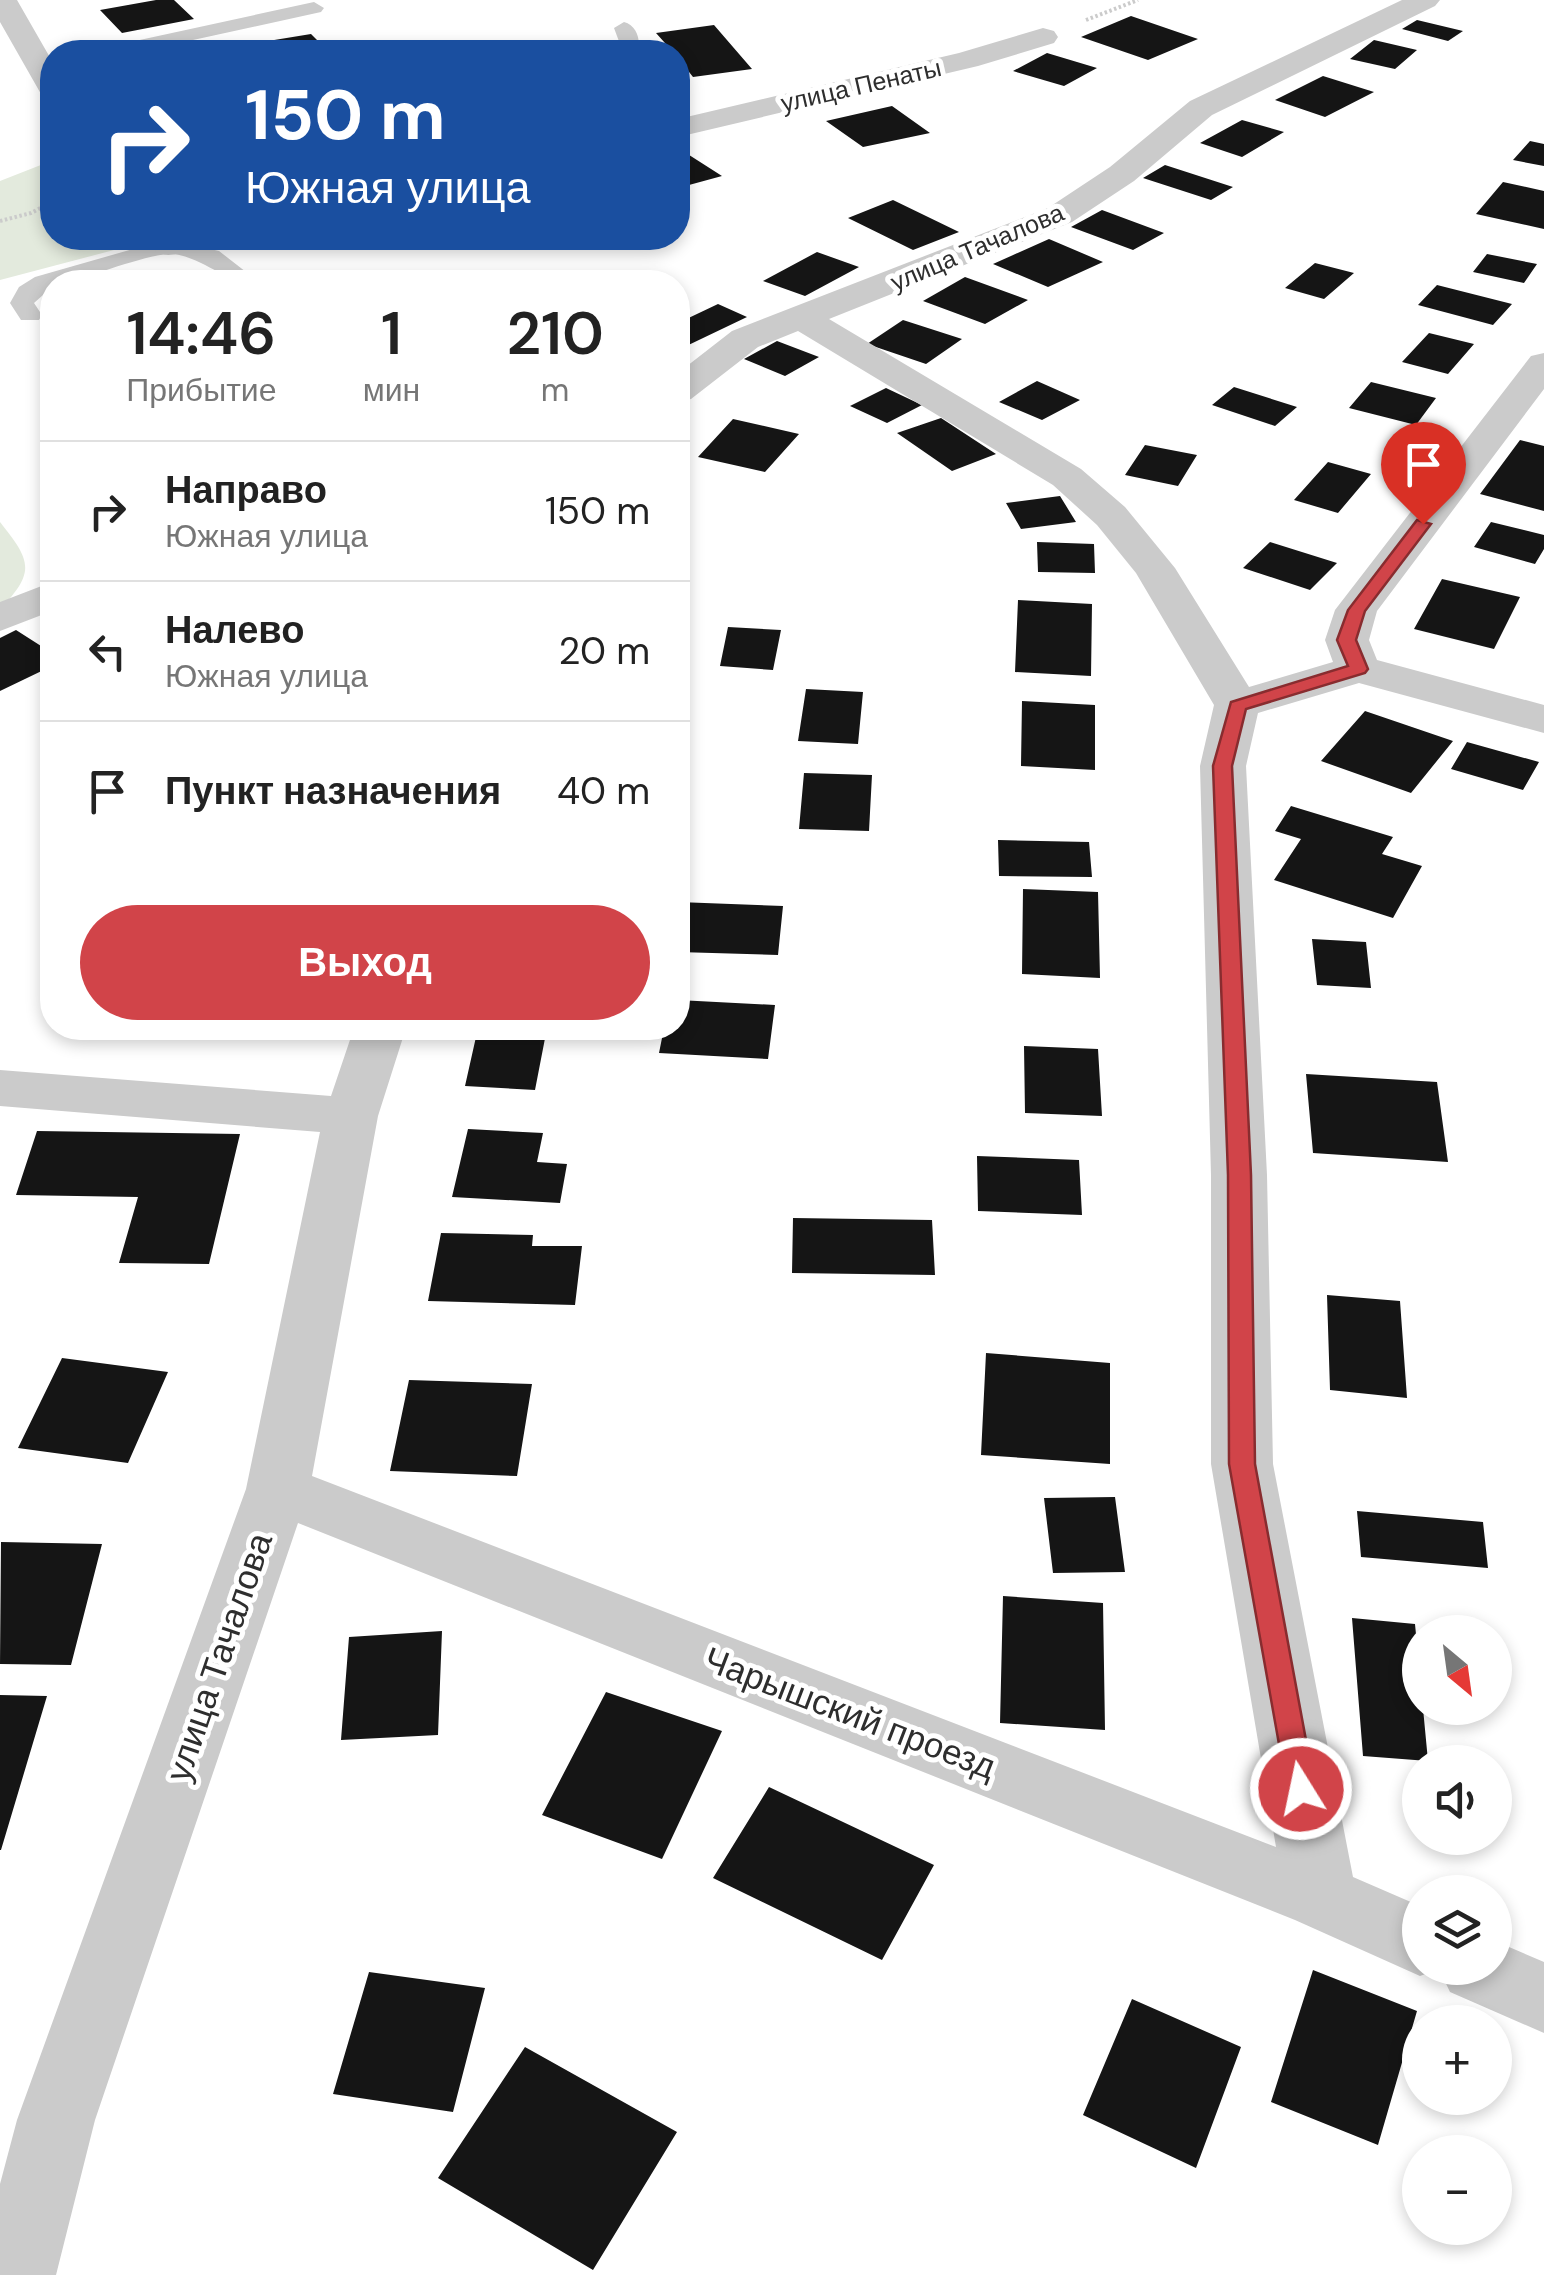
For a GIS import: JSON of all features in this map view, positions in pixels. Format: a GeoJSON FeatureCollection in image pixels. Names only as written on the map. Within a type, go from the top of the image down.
{"type":"FeatureCollection","features":[{"type":"Feature","properties":{"kind":"street"},"geometry":{"type":"LineString","coordinates":[[2,0],[40,60]]}},
{"type":"Feature","properties":{"kind":"street","name":"улица Тачалова"},"geometry":{"type":"LineString","coordinates":[[690,383],[745,339],[1060,215],[1122,174],[1200,108],[1424,0]]}},
{"type":"Feature","properties":{"kind":"street","name":"улица Пенаты"},"geometry":{"type":"LineString","coordinates":[[690,125],[967,60],[1043,38]]}},
{"type":"Feature","properties":{"kind":"street"},"geometry":{"type":"LineString","coordinates":[[802,318],[1067,476],[1111,516],[1154,568],[1238,706],[1223,766],[1239,1175],[1242,1464],[1321,1898]]}},
{"type":"Feature","properties":{"kind":"street"},"geometry":{"type":"LineString","coordinates":[[1358,669],[1346,640],[1356,610],[1544,364]]}},
{"type":"Feature","properties":{"kind":"street"},"geometry":{"type":"LineString","coordinates":[[0,618],[40,600]]}},
{"type":"Feature","properties":{"kind":"street"},"geometry":{"type":"LineString","coordinates":[[1238,706],[1358,669],[1544,719]]}},
{"type":"Feature","properties":{"kind":"street","name":"улица Тачалова"},"geometry":{"type":"LineString","coordinates":[[16,2275],[56,2120],[278,1489],[351,1116],[376,1040]]}},
{"type":"Feature","properties":{"kind":"street"},"geometry":{"type":"LineString","coordinates":[[0,1088],[351,1116]]}},
{"type":"Feature","properties":{"kind":"street","name":"Чарышский проезд"},"geometry":{"type":"LineString","coordinates":[[278,1489],[1321,1898],[1402,1934]]}},
{"type":"Feature","properties":{"kind":"street"},"geometry":{"type":"LineString","coordinates":[[1512,1984],[1544,1998]]}},
{"type":"Feature","properties":{"kind":"lane"},"geometry":{"type":"LineString","coordinates":[[167,40],[314,8]]}},
{"type":"Feature","properties":{"kind":"lane"},"geometry":{"type":"LineString","coordinates":[[624,28],[628,40]]}},
{"type":"Feature","properties":{"kind":"lane"},"geometry":{"type":"LineString","coordinates":[[80,270],[141,250]]}},
{"type":"Feature","properties":{"kind":"lane"},"geometry":{"type":"LineString","coordinates":[[191,250],[211,256],[230,270]]}},
{"type":"Feature","properties":{"kind":"lane"},"geometry":{"type":"LineString","coordinates":[[30,315],[22,303],[28,292],[40,284]]}},
{"type":"Feature","properties":{"kind":"path"},"geometry":{"type":"LineString","coordinates":[[1043,38],[1138,0]]}},
{"type":"Feature","properties":{"kind":"path"},"geometry":{"type":"LineString","coordinates":[[0,221],[40,206]]}},
{"type":"Feature","properties":{"kind":"shaded area"},"geometry":{"type":"Polygon","coordinates":[[[40,165],[40,250],[114,250],[0,280],[0,181],[40,165]]]}},
{"type":"Feature","properties":{"kind":"shaded area"},"geometry":{"type":"Polygon","coordinates":[[[0,522],[18,546],[25,566],[20,585],[0,609],[0,522]]]}},
{"type":"Feature","properties":{"kind":"building"},"geometry":{"type":"Polygon","coordinates":[[[174,0],[194,19],[122,33],[100,10],[174,0]]]}},
{"type":"Feature","properties":{"kind":"building"},"geometry":{"type":"Polygon","coordinates":[[[1131,16],[1198,39],[1148,60],[1081,37],[1131,16]]]}},
{"type":"Feature","properties":{"kind":"building"},"geometry":{"type":"Polygon","coordinates":[[[1417,20],[1463,31],[1448,41],[1402,29],[1417,20]]]}},
{"type":"Feature","properties":{"kind":"building"},"geometry":{"type":"Polygon","coordinates":[[[714,25],[752,69],[693,77],[690,40],[662,40],[656,33],[714,25]]]}},
{"type":"Feature","properties":{"kind":"building"},"geometry":{"type":"Polygon","coordinates":[[[311,34],[317,40],[274,40],[311,34]]]}},
{"type":"Feature","properties":{"kind":"building"},"geometry":{"type":"Polygon","coordinates":[[[1374,40],[1417,50],[1395,69],[1350,59],[1374,40]]]}},
{"type":"Feature","properties":{"kind":"building"},"geometry":{"type":"Polygon","coordinates":[[[1047,53],[1097,68],[1064,86],[1013,71],[1047,53]]]}},
{"type":"Feature","properties":{"kind":"building"},"geometry":{"type":"Polygon","coordinates":[[[1323,76],[1374,92],[1325,117],[1275,100],[1323,76]]]}},
{"type":"Feature","properties":{"kind":"building"},"geometry":{"type":"Polygon","coordinates":[[[892,106],[930,133],[863,147],[826,121],[892,106]]]}},
{"type":"Feature","properties":{"kind":"building"},"geometry":{"type":"Polygon","coordinates":[[[1242,120],[1284,132],[1242,157],[1200,143],[1242,120]]]}},
{"type":"Feature","properties":{"kind":"building"},"geometry":{"type":"Polygon","coordinates":[[[1530,141],[1544,144],[1544,166],[1513,160],[1530,141]]]}},
{"type":"Feature","properties":{"kind":"building"},"geometry":{"type":"Polygon","coordinates":[[[690,156],[722,176],[690,185],[690,156]]]}},
{"type":"Feature","properties":{"kind":"building"},"geometry":{"type":"Polygon","coordinates":[[[1165,165],[1233,187],[1211,200],[1143,178],[1165,165]]]}},
{"type":"Feature","properties":{"kind":"building"},"geometry":{"type":"Polygon","coordinates":[[[1503,182],[1544,191],[1544,229],[1476,214],[1503,182]]]}},
{"type":"Feature","properties":{"kind":"building"},"geometry":{"type":"Polygon","coordinates":[[[893,200],[959,232],[913,250],[848,218],[893,200]]]}},
{"type":"Feature","properties":{"kind":"building"},"geometry":{"type":"Polygon","coordinates":[[[1102,210],[1164,233],[1133,250],[1071,227],[1102,210]]]}},
{"type":"Feature","properties":{"kind":"building"},"geometry":{"type":"Polygon","coordinates":[[[1049,239],[1103,262],[1048,287],[993,264],[1049,239]]]}},
{"type":"Feature","properties":{"kind":"building"},"geometry":{"type":"Polygon","coordinates":[[[817,252],[859,267],[805,296],[763,281],[817,252]]]}},
{"type":"Feature","properties":{"kind":"building"},"geometry":{"type":"Polygon","coordinates":[[[1487,254],[1537,264],[1524,283],[1473,272],[1487,254]]]}},
{"type":"Feature","properties":{"kind":"building"},"geometry":{"type":"Polygon","coordinates":[[[1315,263],[1354,273],[1324,299],[1285,288],[1315,263]]]}},
{"type":"Feature","properties":{"kind":"building"},"geometry":{"type":"Polygon","coordinates":[[[965,277],[1028,300],[985,324],[923,301],[965,277]]]}},
{"type":"Feature","properties":{"kind":"building"},"geometry":{"type":"Polygon","coordinates":[[[1437,285],[1512,304],[1493,325],[1418,305],[1437,285]]]}},
{"type":"Feature","properties":{"kind":"building"},"geometry":{"type":"Polygon","coordinates":[[[718,304],[747,317],[690,344],[690,317],[718,304]]]}},
{"type":"Feature","properties":{"kind":"building"},"geometry":{"type":"Polygon","coordinates":[[[903,320],[962,339],[926,364],[867,344],[903,320]]]}},
{"type":"Feature","properties":{"kind":"building"},"geometry":{"type":"Polygon","coordinates":[[[1429,333],[1474,344],[1448,374],[1402,362],[1429,333]]]}},
{"type":"Feature","properties":{"kind":"building"},"geometry":{"type":"Polygon","coordinates":[[[777,341],[819,357],[785,376],[744,359],[777,341]]]}},
{"type":"Feature","properties":{"kind":"building"},"geometry":{"type":"Polygon","coordinates":[[[1037,381],[1080,400],[1042,420],[999,402],[1037,381]]]}},
{"type":"Feature","properties":{"kind":"building"},"geometry":{"type":"Polygon","coordinates":[[[1371,382],[1436,398],[1416,425],[1349,408],[1371,382]]]}},
{"type":"Feature","properties":{"kind":"building"},"geometry":{"type":"Polygon","coordinates":[[[1234,387],[1297,407],[1275,426],[1212,405],[1234,387]]]}},
{"type":"Feature","properties":{"kind":"building"},"geometry":{"type":"Polygon","coordinates":[[[886,388],[922,405],[887,423],[850,406],[886,388]]]}},
{"type":"Feature","properties":{"kind":"building"},"geometry":{"type":"Polygon","coordinates":[[[941,418],[996,454],[952,471],[897,433],[941,418]]]}},
{"type":"Feature","properties":{"kind":"building"},"geometry":{"type":"Polygon","coordinates":[[[733,419],[799,434],[765,472],[698,457],[733,419]]]}},
{"type":"Feature","properties":{"kind":"building"},"geometry":{"type":"Polygon","coordinates":[[[1520,440],[1544,446],[1544,511],[1480,494],[1520,440]]]}},
{"type":"Feature","properties":{"kind":"building"},"geometry":{"type":"Polygon","coordinates":[[[1145,445],[1197,455],[1178,486],[1125,475],[1145,445]]]}},
{"type":"Feature","properties":{"kind":"building"},"geometry":{"type":"Polygon","coordinates":[[[1328,462],[1371,474],[1338,513],[1294,500],[1328,462]]]}},
{"type":"Feature","properties":{"kind":"building"},"geometry":{"type":"Polygon","coordinates":[[[1060,496],[1076,522],[1021,529],[1006,503],[1060,496]]]}},
{"type":"Feature","properties":{"kind":"building"},"geometry":{"type":"Polygon","coordinates":[[[1491,522],[1544,535],[1544,549],[1535,564],[1474,547],[1491,522]]]}},
{"type":"Feature","properties":{"kind":"building"},"geometry":{"type":"Polygon","coordinates":[[[1037,542],[1094,544],[1095,573],[1038,572],[1037,542]]]}},
{"type":"Feature","properties":{"kind":"building"},"geometry":{"type":"Polygon","coordinates":[[[1270,542],[1337,563],[1310,590],[1243,568],[1270,542]]]}},
{"type":"Feature","properties":{"kind":"building"},"geometry":{"type":"Polygon","coordinates":[[[1442,579],[1520,597],[1494,649],[1414,629],[1442,579]]]}},
{"type":"Feature","properties":{"kind":"building"},"geometry":{"type":"Polygon","coordinates":[[[1018,600],[1092,604],[1091,676],[1015,672],[1018,600]]]}},
{"type":"Feature","properties":{"kind":"building"},"geometry":{"type":"Polygon","coordinates":[[[728,627],[781,630],[773,670],[720,666],[728,627]]]}},
{"type":"Feature","properties":{"kind":"building"},"geometry":{"type":"Polygon","coordinates":[[[16,630],[40,645],[40,672],[0,691],[0,638],[16,630]]]}},
{"type":"Feature","properties":{"kind":"building"},"geometry":{"type":"Polygon","coordinates":[[[806,689],[863,692],[858,744],[798,741],[806,689]]]}},
{"type":"Feature","properties":{"kind":"building"},"geometry":{"type":"Polygon","coordinates":[[[1022,701],[1095,705],[1095,770],[1021,766],[1022,701]]]}},
{"type":"Feature","properties":{"kind":"building"},"geometry":{"type":"Polygon","coordinates":[[[1365,711],[1453,741],[1411,793],[1321,761],[1365,711]]]}},
{"type":"Feature","properties":{"kind":"building"},"geometry":{"type":"Polygon","coordinates":[[[1467,742],[1539,762],[1523,790],[1451,769],[1467,742]]]}},
{"type":"Feature","properties":{"kind":"building"},"geometry":{"type":"Polygon","coordinates":[[[804,773],[872,775],[869,831],[799,829],[804,773]]]}},
{"type":"Feature","properties":{"kind":"building"},"geometry":{"type":"Polygon","coordinates":[[[1291,806],[1393,837],[1382,854],[1422,866],[1393,918],[1274,880],[1301,839],[1275,831],[1291,806]]]}},
{"type":"Feature","properties":{"kind":"building"},"geometry":{"type":"Polygon","coordinates":[[[998,840],[1089,842],[1092,877],[999,876],[998,840]]]}},
{"type":"Feature","properties":{"kind":"building"},"geometry":{"type":"Polygon","coordinates":[[[1023,889],[1098,892],[1100,978],[1022,974],[1023,889]]]}},
{"type":"Feature","properties":{"kind":"building"},"geometry":{"type":"Polygon","coordinates":[[[690,902],[783,906],[778,955],[690,952],[690,902]]]}},
{"type":"Feature","properties":{"kind":"building"},"geometry":{"type":"Polygon","coordinates":[[[1312,939],[1366,942],[1371,988],[1317,985],[1312,939]]]}},
{"type":"Feature","properties":{"kind":"building"},"geometry":{"type":"Polygon","coordinates":[[[690,1001],[775,1005],[768,1059],[659,1053],[662,1040],[690,1040],[690,1001]]]}},
{"type":"Feature","properties":{"kind":"building"},"geometry":{"type":"Polygon","coordinates":[[[475,1040],[545,1040],[535,1090],[465,1086],[475,1040]]]}},
{"type":"Feature","properties":{"kind":"building"},"geometry":{"type":"Polygon","coordinates":[[[1024,1046],[1098,1049],[1102,1116],[1025,1113],[1024,1046]]]}},
{"type":"Feature","properties":{"kind":"building"},"geometry":{"type":"Polygon","coordinates":[[[1306,1074],[1437,1082],[1448,1162],[1313,1153],[1306,1074]]]}},
{"type":"Feature","properties":{"kind":"building"},"geometry":{"type":"Polygon","coordinates":[[[468,1129],[543,1133],[537,1162],[567,1164],[560,1203],[452,1197],[468,1129]]]}},
{"type":"Feature","properties":{"kind":"building"},"geometry":{"type":"Polygon","coordinates":[[[37,1131],[240,1134],[209,1264],[119,1263],[138,1197],[16,1195],[37,1131]]]}},
{"type":"Feature","properties":{"kind":"building"},"geometry":{"type":"Polygon","coordinates":[[[977,1156],[1079,1160],[1082,1215],[978,1211],[977,1156]]]}},
{"type":"Feature","properties":{"kind":"building"},"geometry":{"type":"Polygon","coordinates":[[[793,1218],[932,1220],[935,1275],[792,1273],[793,1218]]]}},
{"type":"Feature","properties":{"kind":"building"},"geometry":{"type":"Polygon","coordinates":[[[441,1233],[533,1235],[532,1246],[582,1246],[575,1305],[428,1301],[441,1233]]]}},
{"type":"Feature","properties":{"kind":"building"},"geometry":{"type":"Polygon","coordinates":[[[1327,1295],[1400,1301],[1407,1398],[1330,1390],[1327,1295]]]}},
{"type":"Feature","properties":{"kind":"building"},"geometry":{"type":"Polygon","coordinates":[[[986,1353],[1110,1363],[1110,1464],[981,1455],[986,1353]]]}},
{"type":"Feature","properties":{"kind":"building"},"geometry":{"type":"Polygon","coordinates":[[[62,1358],[168,1372],[128,1463],[18,1448],[62,1358]]]}},
{"type":"Feature","properties":{"kind":"building"},"geometry":{"type":"Polygon","coordinates":[[[409,1380],[532,1384],[517,1476],[390,1471],[409,1380]]]}},
{"type":"Feature","properties":{"kind":"building"},"geometry":{"type":"Polygon","coordinates":[[[1115,1497],[1125,1572],[1053,1573],[1044,1498],[1115,1497]]]}},
{"type":"Feature","properties":{"kind":"building"},"geometry":{"type":"Polygon","coordinates":[[[1357,1511],[1483,1522],[1488,1568],[1361,1557],[1357,1511]]]}},
{"type":"Feature","properties":{"kind":"building"},"geometry":{"type":"Polygon","coordinates":[[[1,1542],[102,1544],[71,1665],[0,1664],[1,1542]]]}},
{"type":"Feature","properties":{"kind":"building"},"geometry":{"type":"Polygon","coordinates":[[[1003,1596],[1103,1603],[1105,1730],[1000,1723],[1003,1596]]]}},
{"type":"Feature","properties":{"kind":"building"},"geometry":{"type":"Polygon","coordinates":[[[1352,1618],[1402,1623],[1402,1725],[1425,1725],[1426,1745],[1402,1745],[1402,1759],[1363,1756],[1352,1618]]]}},
{"type":"Feature","properties":{"kind":"building"},"geometry":{"type":"Polygon","coordinates":[[[442,1631],[438,1735],[341,1740],[349,1637],[442,1631]]]}},
{"type":"Feature","properties":{"kind":"building"},"geometry":{"type":"Polygon","coordinates":[[[606,1692],[722,1731],[662,1859],[542,1815],[606,1692]]]}},
{"type":"Feature","properties":{"kind":"building"},"geometry":{"type":"Polygon","coordinates":[[[0,1695],[47,1696],[1,1850],[0,1850],[0,1695]]]}},
{"type":"Feature","properties":{"kind":"building"},"geometry":{"type":"Polygon","coordinates":[[[769,1787],[934,1865],[882,1960],[713,1878],[769,1787]]]}},
{"type":"Feature","properties":{"kind":"building"},"geometry":{"type":"Polygon","coordinates":[[[1313,1970],[1402,2005],[1402,2063],[1378,2145],[1271,2102],[1313,1970]]]}},
{"type":"Feature","properties":{"kind":"building"},"geometry":{"type":"Polygon","coordinates":[[[369,1972],[485,1988],[453,2112],[333,2094],[369,1972]]]}},
{"type":"Feature","properties":{"kind":"building"},"geometry":{"type":"Polygon","coordinates":[[[1132,1999],[1241,2047],[1196,2168],[1083,2115],[1132,1999]]]}},
{"type":"Feature","properties":{"kind":"building"},"geometry":{"type":"Polygon","coordinates":[[[525,2047],[677,2132],[593,2270],[438,2178],[525,2047]]]}},
{"type":"Feature","properties":{"kind":"route"},"geometry":{"type":"LineString","coordinates":[[1301,1789],[1242,1464],[1239,1175],[1223,766],[1238,706],[1358,669],[1346,640],[1356,610],[1423,524]]}}]}
